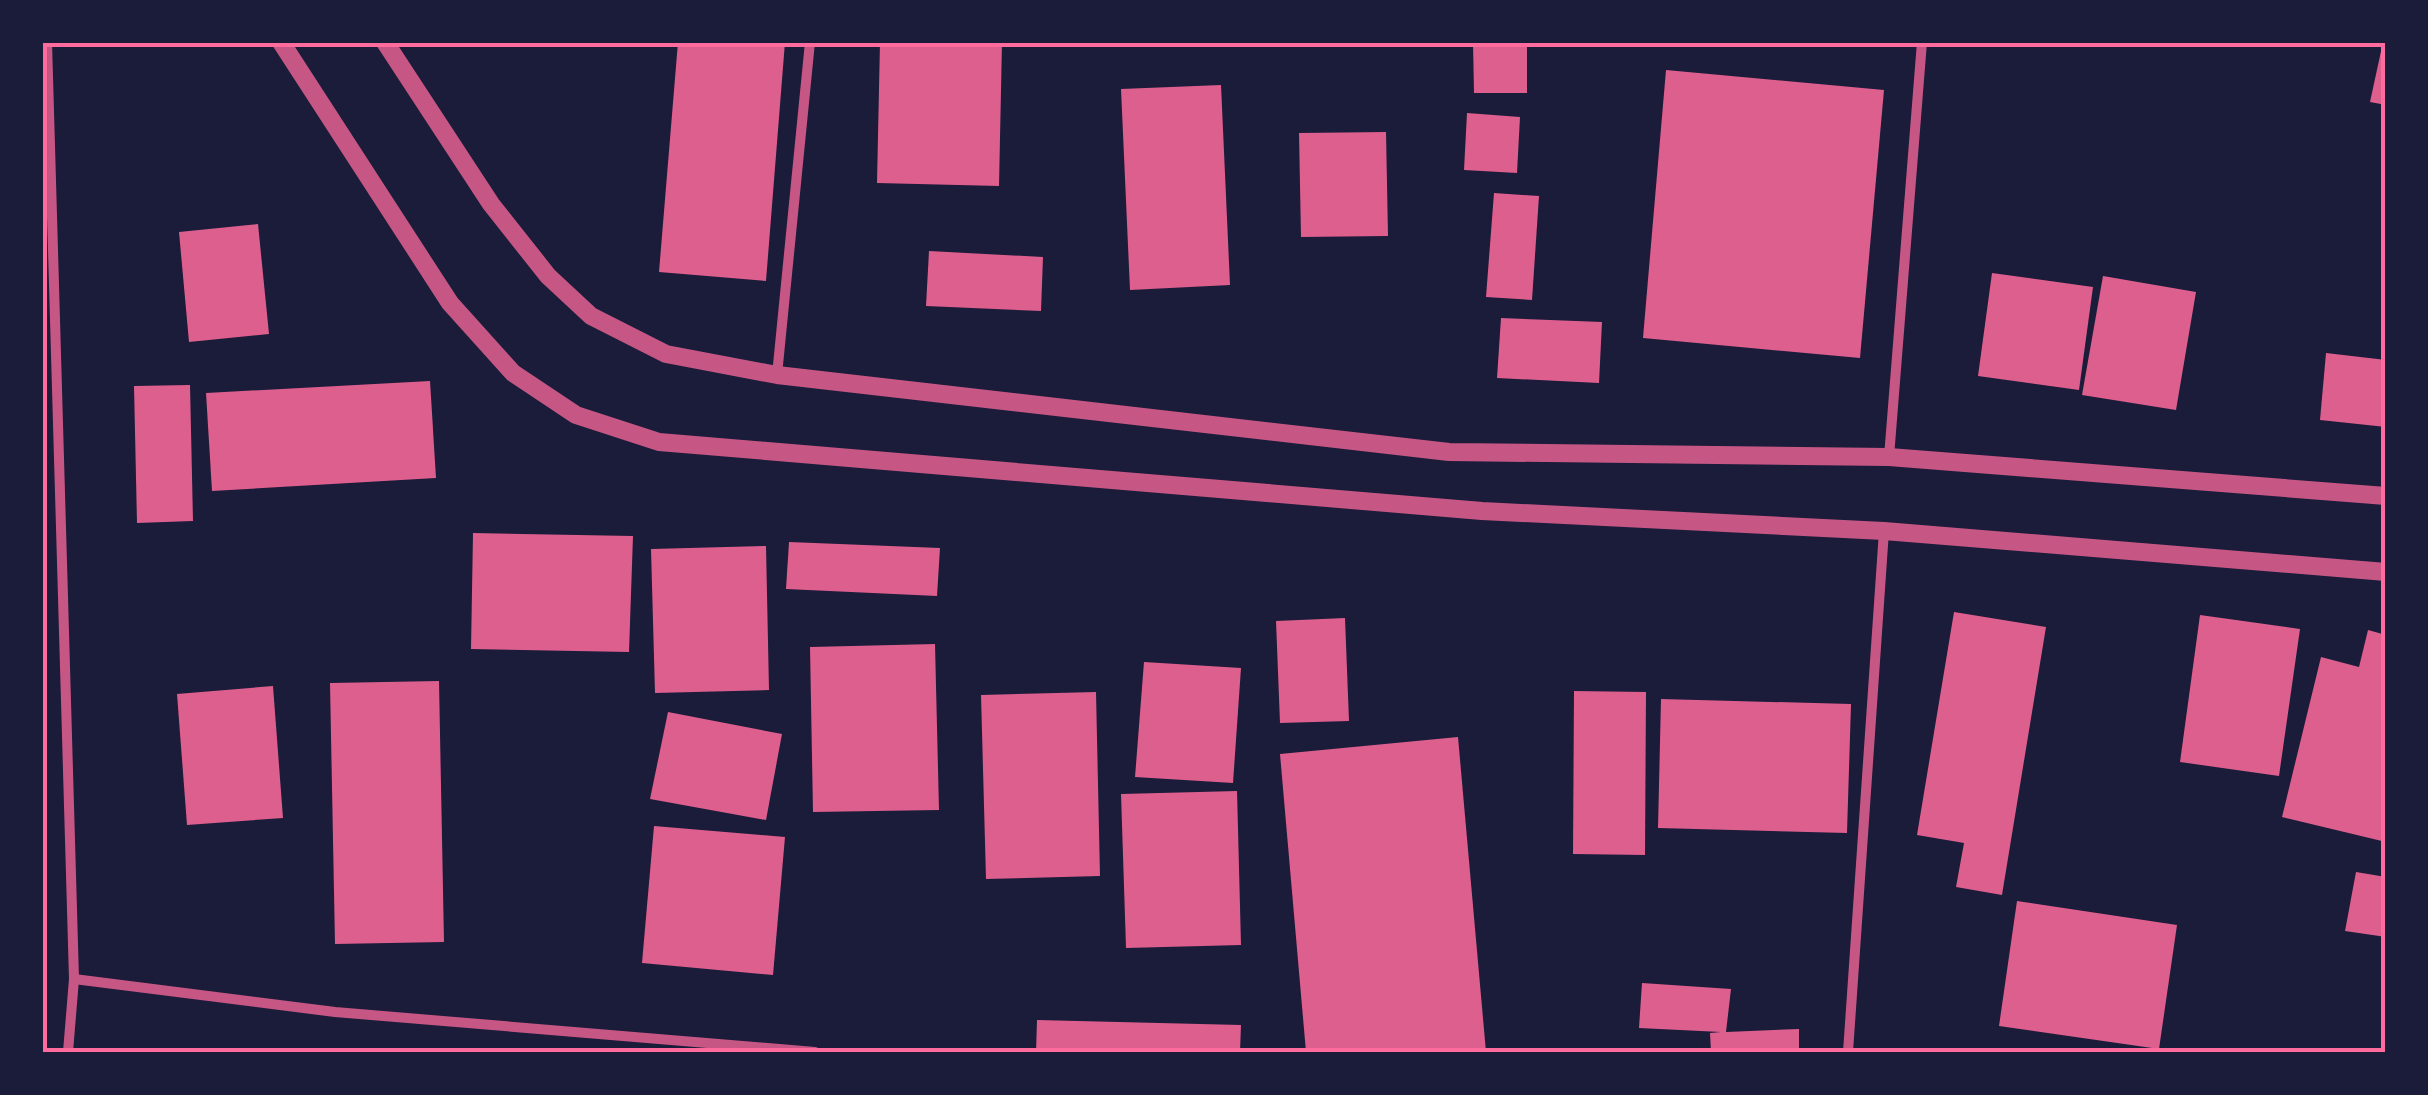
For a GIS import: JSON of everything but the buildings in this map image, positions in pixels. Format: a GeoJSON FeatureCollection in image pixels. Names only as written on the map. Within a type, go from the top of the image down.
{"type":"FeatureCollection","features":[{"type":"Feature","properties":{"kind":"street"},"geometry":{"type":"LineString","coordinates":[[48,42],[47,208],[74,978],[68,1052]]}},
{"type":"Feature","properties":{"kind":"street"},"geometry":{"type":"LineString","coordinates":[[281,42],[450,303],[513,373],[576,415],[659,442],[1482,511],[1884,531],[2386,572]]}},
{"type":"Feature","properties":{"kind":"street"},"geometry":{"type":"LineString","coordinates":[[386,42],[491,204],[548,276],[590,316],[666,354],[777,375],[1448,452],[1889,457],[2386,496]]}},
{"type":"Feature","properties":{"kind":"street"},"geometry":{"type":"LineString","coordinates":[[777,375],[810,42]]}},
{"type":"Feature","properties":{"kind":"street"},"geometry":{"type":"LineString","coordinates":[[1889,457],[1922,42]]}},
{"type":"Feature","properties":{"kind":"street"},"geometry":{"type":"LineString","coordinates":[[1848,1052],[1884,531]]}},
{"type":"Feature","properties":{"kind":"street"},"geometry":{"type":"LineString","coordinates":[[74,978],[335,1012],[815,1052]]}}]}
